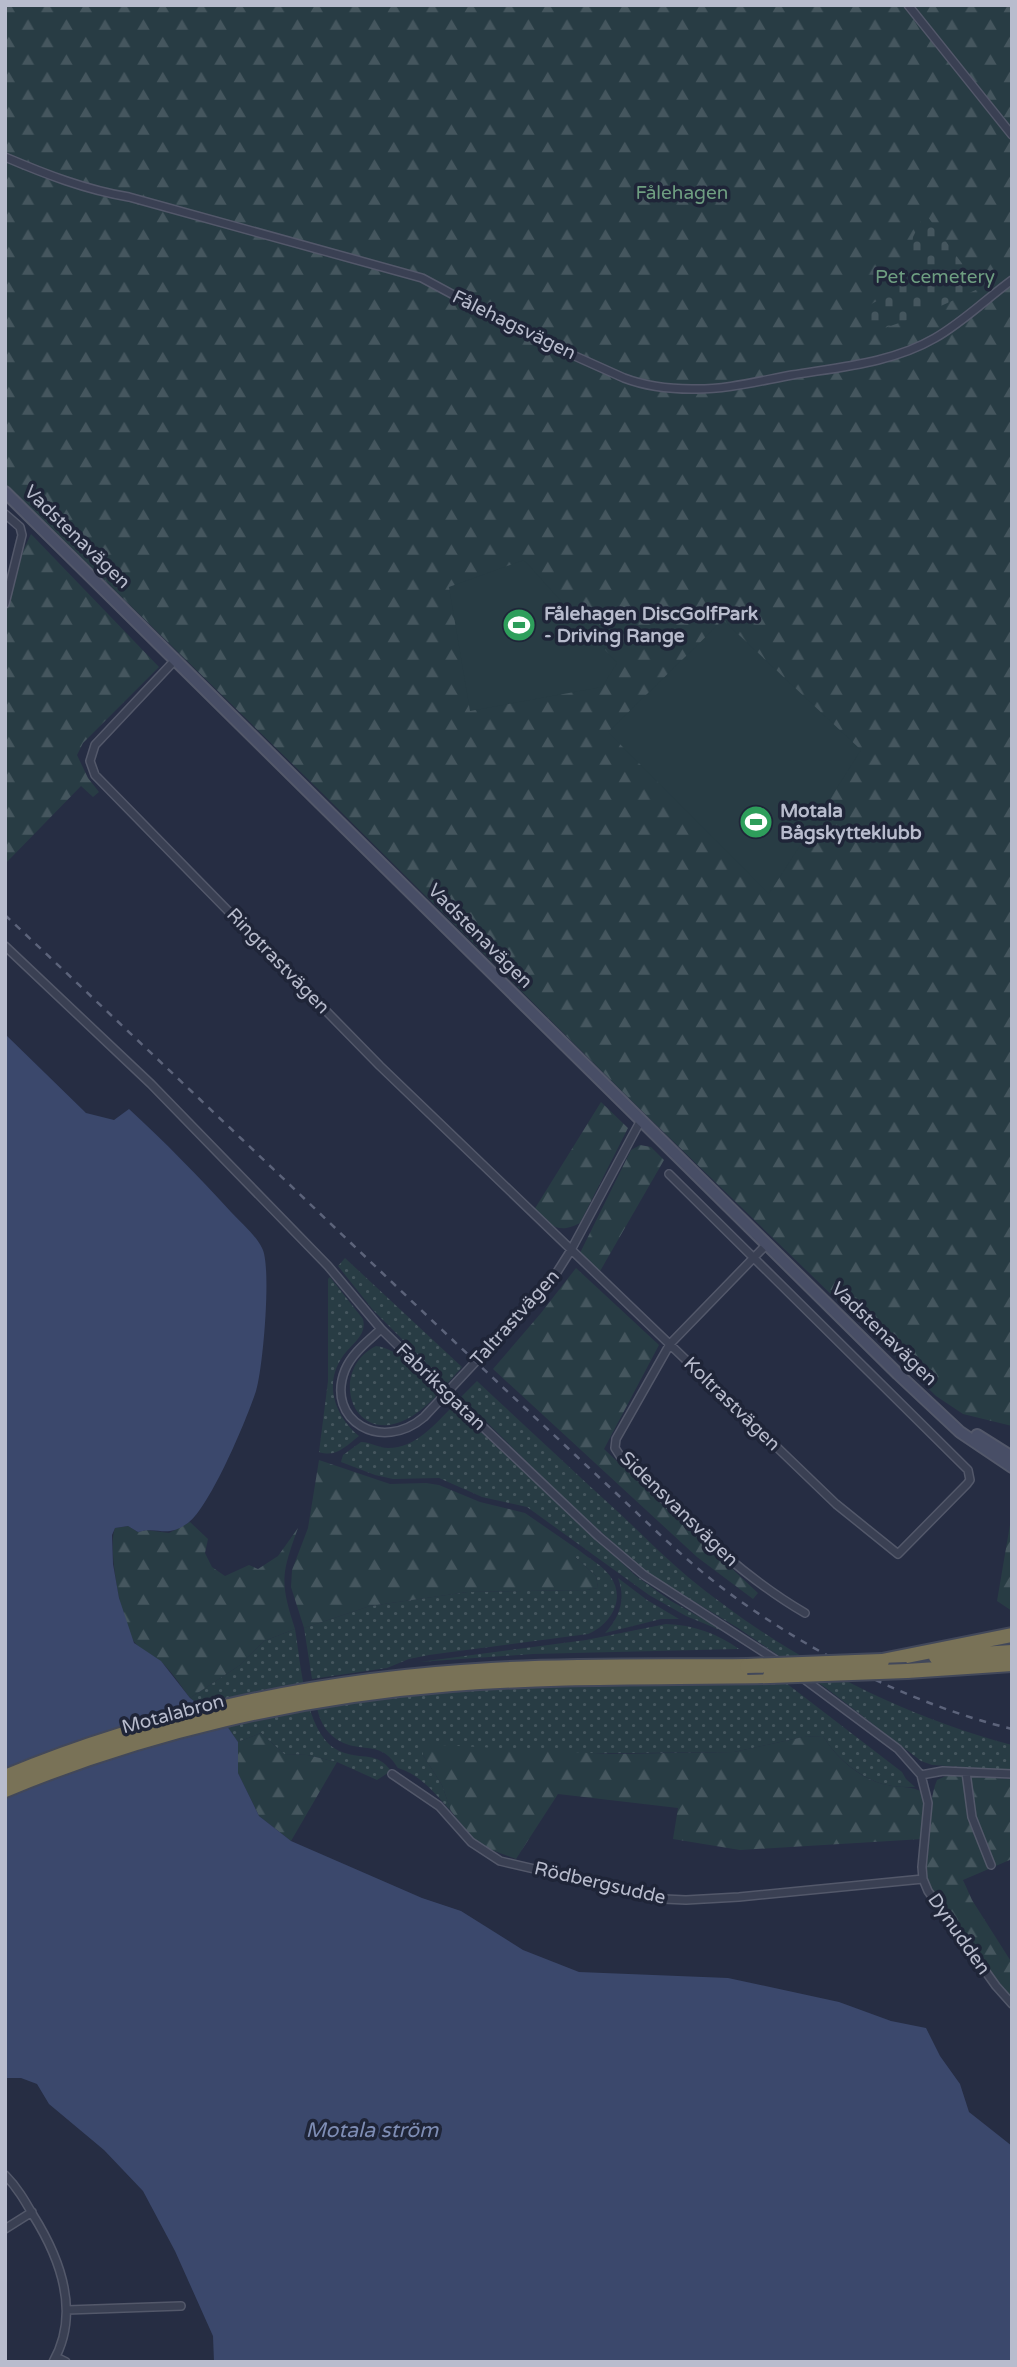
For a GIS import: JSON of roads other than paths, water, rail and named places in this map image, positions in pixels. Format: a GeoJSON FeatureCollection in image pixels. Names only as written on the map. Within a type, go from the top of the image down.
{"type":"FeatureCollection","features":[{"type":"Feature","properties":{"kind":"highway"},"geometry":{"type":"LineString","coordinates":[[882,1661],[1012,1635]]}},
{"type":"Feature","properties":{"kind":"highway"},"geometry":{"type":"LineString","coordinates":[[356,1689],[492,1670],[747,1666],[882,1661],[1012,1652]]}},
{"type":"Feature","properties":{"kind":"highway"},"geometry":{"type":"LineString","coordinates":[[356,1689],[493,1682],[906,1671],[1012,1664]]}},
{"type":"Feature","properties":{"kind":"highway"},"geometry":{"type":"LineString","coordinates":[[982,1667],[1012,1672]]}},
{"type":"Feature","properties":{"kind":"highway","name":"Motalabron"},"geometry":{"type":"LineString","coordinates":[[5,1777],[93,1745],[241,1704],[356,1689]]}},
{"type":"Feature","properties":{"kind":"highway","name":"Motalabron"},"geometry":{"type":"LineString","coordinates":[[5,1790],[73,1764],[169,1734],[356,1689]]}},
{"type":"Feature","properties":{"kind":"main road","name":"Vadstenavägen"},"geometry":{"type":"LineString","coordinates":[[5,492],[931,1404],[960,1432],[1012,1467]]}},
{"type":"Feature","properties":{"kind":"main road","name":"Vadstenavägen"},"geometry":{"type":"LineString","coordinates":[[931,1404],[1012,1457]]}},
{"type":"Feature","properties":{"kind":"street"},"geometry":{"type":"LineString","coordinates":[[908,5],[1012,135]]}},
{"type":"Feature","properties":{"kind":"street","name":"Fålehagsvägen"},"geometry":{"type":"LineString","coordinates":[[5,157],[47,175],[111,194],[422,278],[528,335],[639,384],[710,389],[859,365],[896,355],[934,338],[1012,280]]}},
{"type":"Feature","properties":{"kind":"street","name":"Vadstenavägen"},"geometry":{"type":"LineString","coordinates":[[5,514],[20,527],[22,535],[5,604]]}},
{"type":"Feature","properties":{"kind":"street","name":"Ringtrastvägen"},"geometry":{"type":"LineString","coordinates":[[176,659],[95,745],[90,761],[95,775],[380,1066],[571,1250]]}},
{"type":"Feature","properties":{"kind":"street","name":"Fabriksgatan"},"geometry":{"type":"LineString","coordinates":[[5,946],[151,1084],[328,1266],[381,1329],[635,1569],[662,1589],[736,1632],[823,1692],[898,1749],[921,1775]]}},
{"type":"Feature","properties":{"kind":"street","name":"Taltrastvägen"},"geometry":{"type":"LineString","coordinates":[[381,1329],[349,1362],[343,1378],[343,1399],[353,1419],[362,1426],[377,1433],[395,1433],[405,1430],[424,1417],[540,1294],[571,1250],[641,1120]]}},
{"type":"Feature","properties":{"kind":"street","name":"Vadstenavägen"},"geometry":{"type":"LineString","coordinates":[[669,1174],[963,1464],[970,1479],[898,1554]]}},
{"type":"Feature","properties":{"kind":"street","name":"Sidensvansvägen"},"geometry":{"type":"LineString","coordinates":[[767,1244],[670,1344],[616,1438],[617,1454],[703,1536],[762,1587],[805,1613]]}},
{"type":"Feature","properties":{"kind":"street","name":"Koltrastvägen"},"geometry":{"type":"LineString","coordinates":[[571,1250],[853,1520],[898,1554]]}},
{"type":"Feature","properties":{"kind":"street"},"geometry":{"type":"LineString","coordinates":[[921,1775],[943,1771],[1012,1774]]}},
{"type":"Feature","properties":{"kind":"street"},"geometry":{"type":"LineString","coordinates":[[966,1772],[972,1816],[991,1865]]}},
{"type":"Feature","properties":{"kind":"street","name":"Rödbergsudde"},"geometry":{"type":"LineString","coordinates":[[391,1774],[439,1805],[471,1842],[500,1861],[664,1899],[739,1897],[923,1879]]}},
{"type":"Feature","properties":{"kind":"street","name":"Dynudden"},"geometry":{"type":"LineString","coordinates":[[921,1775],[928,1803],[923,1879],[928,1891],[1012,2004]]}},
{"type":"Feature","properties":{"kind":"street"},"geometry":{"type":"LineString","coordinates":[[5,2175],[32,2213],[57,2256],[67,2310],[55,2359],[65,2362]]}},
{"type":"Feature","properties":{"kind":"street"},"geometry":{"type":"LineString","coordinates":[[5,2229],[32,2213]]}},
{"type":"Feature","properties":{"kind":"street"},"geometry":{"type":"LineString","coordinates":[[67,2310],[181,2306]]}},
{"type":"Feature","properties":{"kind":"water","name":"Motala ström"},"geometry":{"type":"Polygon","coordinates":[[[5,1034],[86,1113],[114,1120],[129,1109],[194,1172],[252,1233],[262,1248],[265,1258],[266,1295],[259,1380],[245,1421],[217,1482],[197,1514],[180,1528],[138,1532],[128,1526],[115,1528],[112,1535],[113,1564],[119,1598],[134,1643],[161,1661],[190,1698],[227,1726],[238,1742],[238,1773],[259,1816],[291,1841],[422,1898],[461,1911],[523,1950],[579,1972],[728,1978],[839,2002],[891,2021],[926,2028],[940,2056],[960,2084],[969,2112],[1012,2146],[1012,2362],[214,2362],[213,2336],[175,2251],[143,2191],[104,2150],[49,2104],[37,2084],[21,2078],[5,2078],[5,1034]]]}},
{"type":"Feature","properties":{"kind":"railway"},"geometry":{"type":"LineString","coordinates":[[5,915],[488,1373],[712,1580],[794,1636],[864,1674],[937,1706],[1012,1729]]}},
{"type":"Feature","properties":{"kind":"place","name":"Fålehagen DiscGolfPark - Driving Range"},"geometry":{"type":"Point","coordinates":[519,625]}},
{"type":"Feature","properties":{"kind":"place","name":"Motala Bågskytteklubb"},"geometry":{"type":"Point","coordinates":[756,822]}},
{"type":"Feature","properties":{"kind":"park label","name":"Fålehagen"},"geometry":{"type":"Point","coordinates":[682,193]}},
{"type":"Feature","properties":{"kind":"park label","name":"Pet cemetery"},"geometry":{"type":"Point","coordinates":[935,277]}}]}
